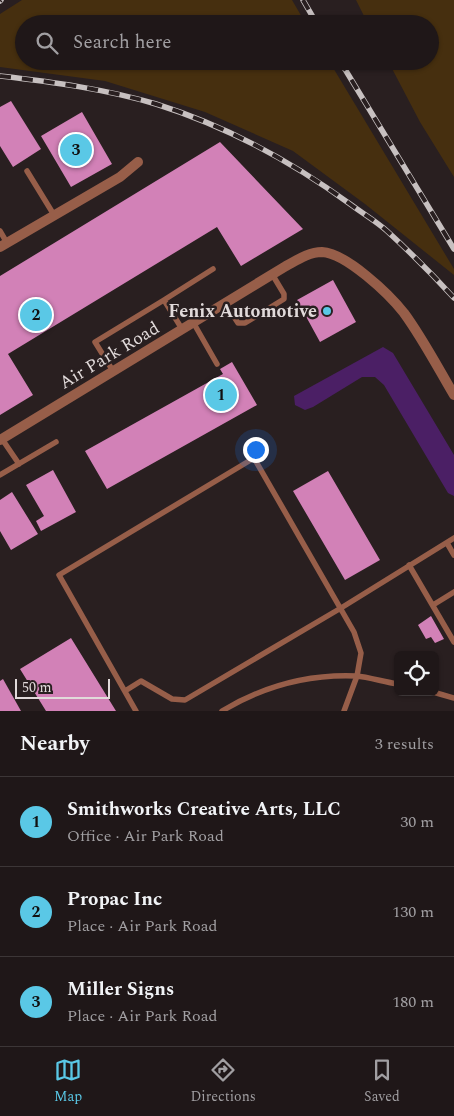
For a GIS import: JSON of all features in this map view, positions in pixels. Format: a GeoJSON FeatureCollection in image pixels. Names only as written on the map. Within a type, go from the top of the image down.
{"type":"FeatureCollection","features":[{"type":"Feature","properties":{"kind":"street"},"geometry":{"type":"LineString","coordinates":[[4,245],[120,177],[138,162]]}},
{"type":"Feature","properties":{"kind":"street","name":"Air Park Road"},"geometry":{"type":"LineString","coordinates":[[1,439],[272,274],[304,256],[319,252],[335,256],[360,270],[403,312],[454,396]]}},
{"type":"Feature","properties":{"kind":"lane"},"geometry":{"type":"LineString","coordinates":[[27,171],[54,215]]}},
{"type":"Feature","properties":{"kind":"lane"},"geometry":{"type":"LineString","coordinates":[[0,231],[4,245]]}},
{"type":"Feature","properties":{"kind":"lane"},"geometry":{"type":"LineString","coordinates":[[113,371],[95,342],[213,269]]}},
{"type":"Feature","properties":{"kind":"lane"},"geometry":{"type":"LineString","coordinates":[[225,303],[238,323],[244,323],[284,299],[284,294],[272,274]]}},
{"type":"Feature","properties":{"kind":"lane"},"geometry":{"type":"LineString","coordinates":[[164,300],[182,329]]}},
{"type":"Feature","properties":{"kind":"lane"},"geometry":{"type":"LineString","coordinates":[[193,322],[217,364]]}},
{"type":"Feature","properties":{"kind":"lane"},"geometry":{"type":"LineString","coordinates":[[1,439],[19,464]]}},
{"type":"Feature","properties":{"kind":"lane"},"geometry":{"type":"LineString","coordinates":[[0,475],[56,442]]}},
{"type":"Feature","properties":{"kind":"lane"},"geometry":{"type":"LineString","coordinates":[[136,711],[59,575],[254,458],[354,632],[361,653],[357,676],[344,711]]}},
{"type":"Feature","properties":{"kind":"lane"},"geometry":{"type":"LineString","coordinates":[[125,690],[141,681],[172,699],[185,700],[341,608],[454,538]]}},
{"type":"Feature","properties":{"kind":"lane"},"geometry":{"type":"LineString","coordinates":[[447,543],[454,555]]}},
{"type":"Feature","properties":{"kind":"lane"},"geometry":{"type":"LineString","coordinates":[[410,565],[454,642]]}},
{"type":"Feature","properties":{"kind":"lane"},"geometry":{"type":"LineString","coordinates":[[433,605],[454,592]]}},
{"type":"Feature","properties":{"kind":"lane"},"geometry":{"type":"LineString","coordinates":[[222,711],[280,684],[318,677],[357,676],[394,683]]}},
{"type":"Feature","properties":{"kind":"lane"},"geometry":{"type":"LineString","coordinates":[[439,694],[454,698]]}},
{"type":"Feature","properties":{"kind":"shaded area"},"geometry":{"type":"Polygon","coordinates":[[[22,0],[292,0],[301,15],[15,15],[15,69],[0,67],[0,14],[22,0]]]}},
{"type":"Feature","properties":{"kind":"shaded area"},"geometry":{"type":"Polygon","coordinates":[[[356,0],[454,0],[454,177],[420,122],[393,70],[439,70],[439,15],[364,15],[356,0]]]}},
{"type":"Feature","properties":{"kind":"shaded area"},"geometry":{"type":"Polygon","coordinates":[[[22,70],[334,70],[454,269],[454,275],[365,204],[293,151],[205,112],[105,81],[22,70]]]}},
{"type":"Feature","properties":{"kind":"shaded area"},"geometry":{"type":"Polygon","coordinates":[[[383,347],[393,353],[454,455],[454,496],[448,493],[384,385],[375,377],[362,377],[305,410],[295,405],[294,396],[383,347]]]}},
{"type":"Feature","properties":{"kind":"building"},"geometry":{"type":"Polygon","coordinates":[[[11,101],[41,149],[13,167],[0,146],[0,107],[11,101]]]}},
{"type":"Feature","properties":{"kind":"building"},"geometry":{"type":"Polygon","coordinates":[[[82,112],[112,164],[71,187],[41,136],[82,112]]]}},
{"type":"Feature","properties":{"kind":"building"},"geometry":{"type":"Polygon","coordinates":[[[220,142],[303,229],[241,266],[217,227],[8,354],[33,395],[0,415],[0,276],[220,142]]]}},
{"type":"Feature","properties":{"kind":"building","name":"Fenix Automotive"},"geometry":{"type":"Polygon","coordinates":[[[333,280],[356,322],[320,342],[297,300],[333,280]]]}},
{"type":"Feature","properties":{"kind":"building"},"geometry":{"type":"Polygon","coordinates":[[[232,362],[257,405],[107,489],[85,451],[223,374],[220,369],[232,362]]]}},
{"type":"Feature","properties":{"kind":"building"},"geometry":{"type":"Polygon","coordinates":[[[53,470],[76,512],[41,531],[36,521],[44,516],[26,485],[53,470]]]}},
{"type":"Feature","properties":{"kind":"building"},"geometry":{"type":"Polygon","coordinates":[[[328,471],[380,560],[345,580],[293,491],[328,471]]]}},
{"type":"Feature","properties":{"kind":"building"},"geometry":{"type":"Polygon","coordinates":[[[12,492],[38,534],[11,550],[0,531],[0,500],[12,492]]]}},
{"type":"Feature","properties":{"kind":"building"},"geometry":{"type":"Polygon","coordinates":[[[431,616],[444,639],[435,643],[431,637],[426,639],[418,625],[431,616]]]}},
{"type":"Feature","properties":{"kind":"building"},"geometry":{"type":"Polygon","coordinates":[[[71,638],[116,711],[46,711],[20,669],[71,638]]]}},
{"type":"Feature","properties":{"kind":"building"},"geometry":{"type":"Polygon","coordinates":[[[3,679],[21,711],[0,711],[0,681],[3,679]]]}},
{"type":"Feature","properties":{"kind":"railway"},"geometry":{"type":"LineString","coordinates":[[303,0],[312,15]]}},
{"type":"Feature","properties":{"kind":"railway"},"geometry":{"type":"LineString","coordinates":[[345,70],[454,249]]}},
{"type":"Feature","properties":{"kind":"railway"},"geometry":{"type":"LineString","coordinates":[[0,76],[118,94],[182,113],[233,134],[305,173],[378,224],[413,255],[454,298]]}},
{"type":"Feature","properties":{"kind":"place","name":"Miller Signs"},"geometry":{"type":"Point","coordinates":[76,150]}},
{"type":"Feature","properties":{"kind":"place","name":"Fenix Automotive"},"geometry":{"type":"Point","coordinates":[327,311]}},
{"type":"Feature","properties":{"kind":"place","name":"Propac Inc"},"geometry":{"type":"Point","coordinates":[36,315]}},
{"type":"Feature","properties":{"kind":"place","name":"Smithworks Creative Arts, LLC"},"geometry":{"type":"Point","coordinates":[221,395]}}]}
